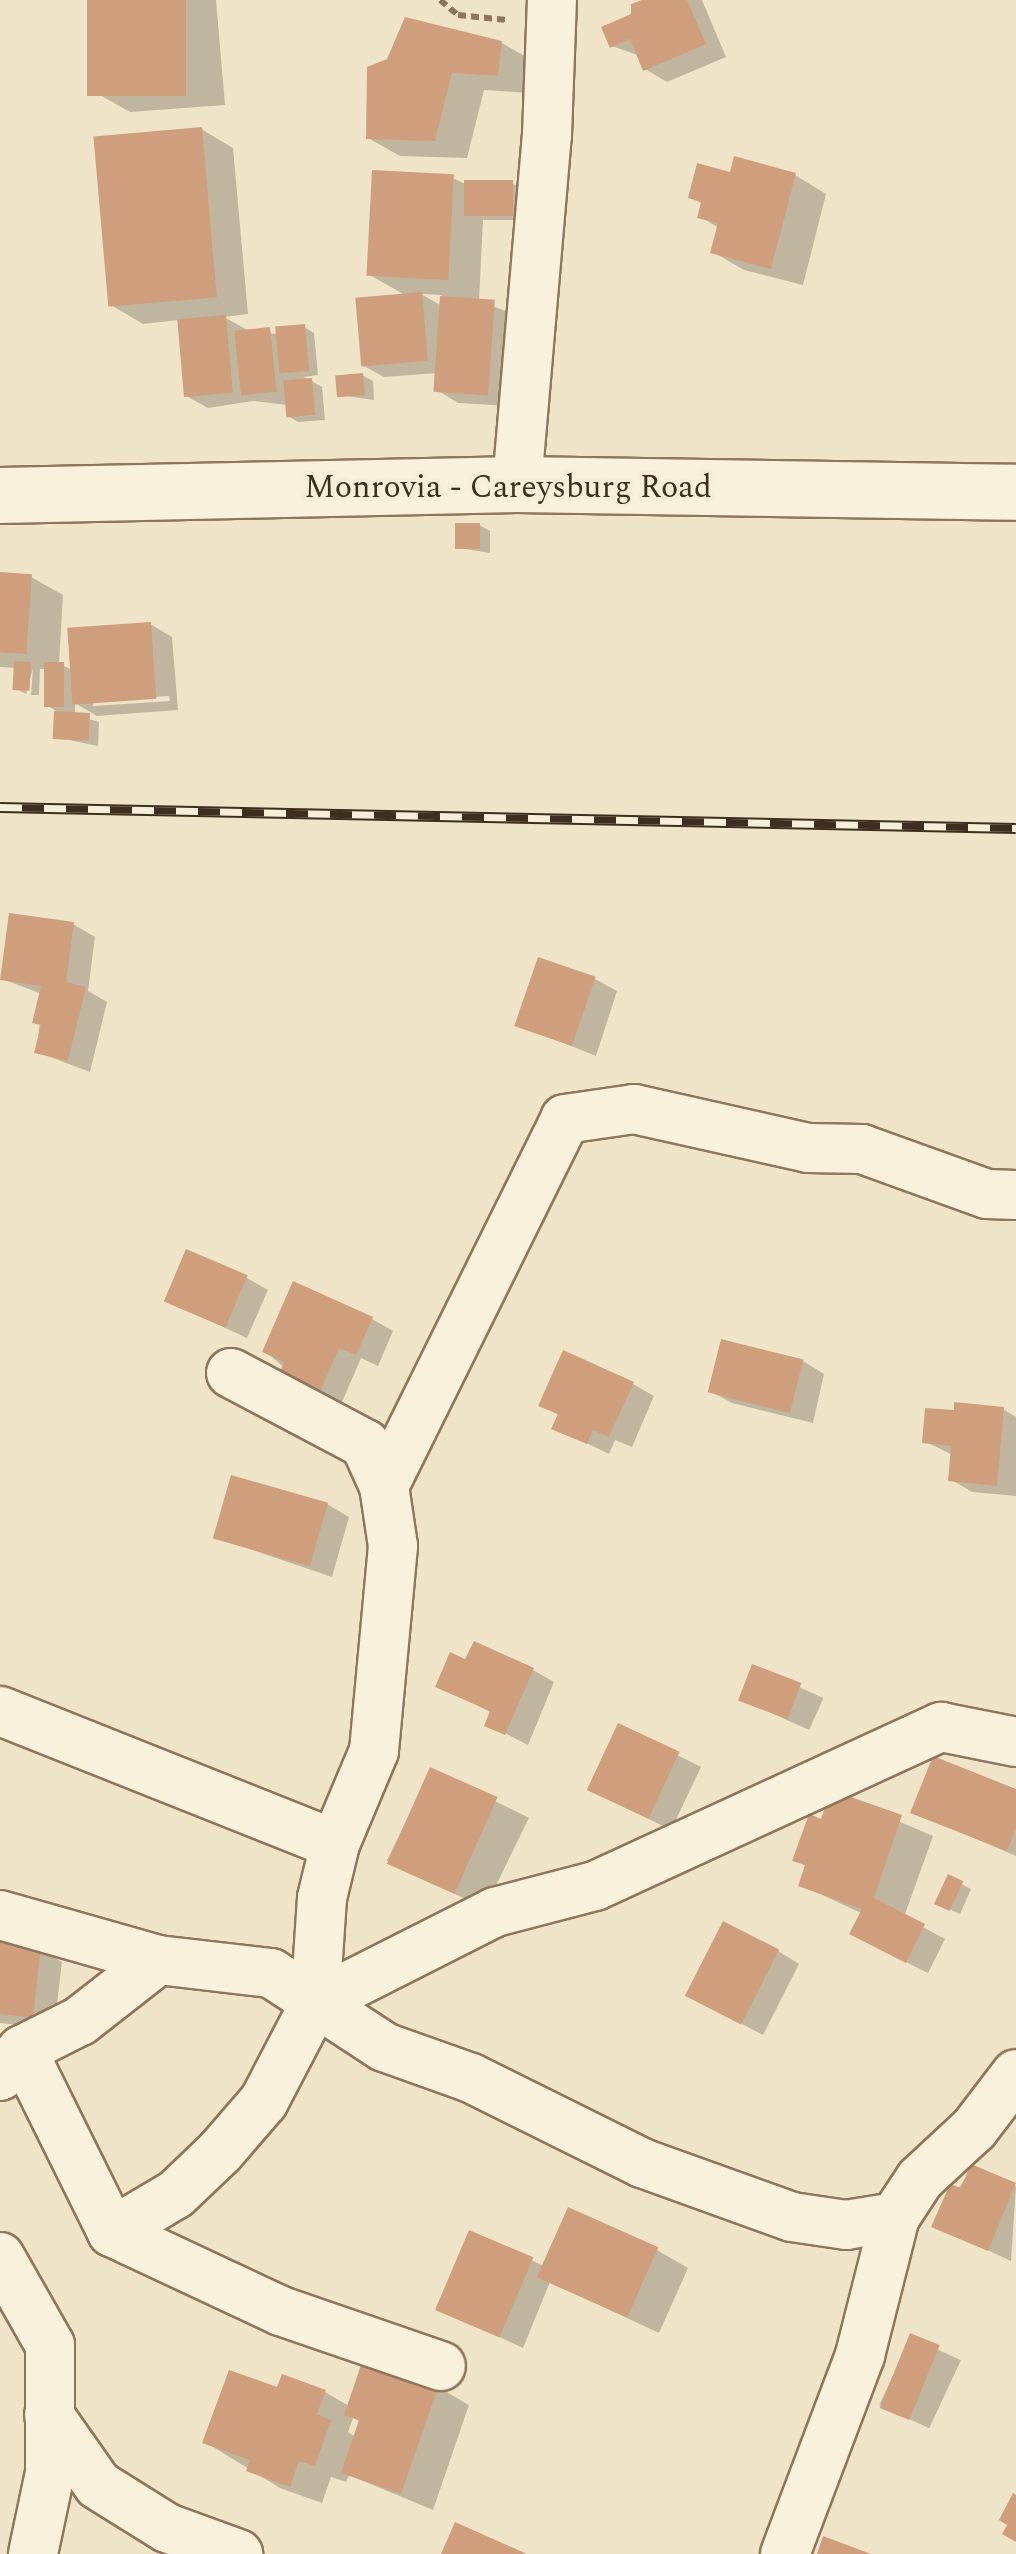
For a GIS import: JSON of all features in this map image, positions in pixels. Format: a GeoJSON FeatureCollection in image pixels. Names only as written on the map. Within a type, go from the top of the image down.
{"type":"FeatureCollection","features":[{"type":"Feature","properties":{"kind":"main road","name":"Monrovia - Careysburg Road"},"geometry":{"type":"LineString","coordinates":[[0,494],[517,484],[1016,492]]}},
{"type":"Feature","properties":{"kind":"street"},"geometry":{"type":"LineString","coordinates":[[517,484],[552,0]]}},
{"type":"Feature","properties":{"kind":"street"},"geometry":{"type":"LineString","coordinates":[[384,1486],[564,1119],[634,1109],[808,1148],[862,1148],[987,1194],[1016,1195]]}},
{"type":"Feature","properties":{"kind":"street"},"geometry":{"type":"LineString","coordinates":[[112,2232],[176,2194],[220,2152],[264,2101],[314,2003],[322,1898],[335,1844],[374,1751],[393,1546],[384,1486],[365,1444],[232,1374]]}},
{"type":"Feature","properties":{"kind":"street"},"geometry":{"type":"LineString","coordinates":[[0,1711],[335,1844]]}},
{"type":"Feature","properties":{"kind":"street"},"geometry":{"type":"LineString","coordinates":[[314,2003],[495,1912],[594,1886],[941,1727],[1016,1742]]}},
{"type":"Feature","properties":{"kind":"street"},"geometry":{"type":"LineString","coordinates":[[0,1915],[158,1960],[270,1973],[384,2047],[471,2078],[642,2163],[792,2217],[846,2225],[895,2217]]}},
{"type":"Feature","properties":{"kind":"street"},"geometry":{"type":"LineString","coordinates":[[158,1960],[80,2021],[11,2063],[112,2232],[281,2311],[441,2366]]}},
{"type":"Feature","properties":{"kind":"street"},"geometry":{"type":"LineString","coordinates":[[785,2554],[860,2356],[895,2217],[920,2179],[974,2128],[1016,2074]]}},
{"type":"Feature","properties":{"kind":"street"},"geometry":{"type":"LineString","coordinates":[[0,2257],[50,2346],[50,2473],[33,2554]]}},
{"type":"Feature","properties":{"kind":"street"},"geometry":{"type":"LineString","coordinates":[[48,2416],[98,2485],[167,2528],[238,2554]]}},
{"type":"Feature","properties":{"kind":"building"},"geometry":{"type":"Polygon","coordinates":[[[87,0],[186,0],[186,96],[87,96],[87,0]]]}},
{"type":"Feature","properties":{"kind":"building"},"geometry":{"type":"Polygon","coordinates":[[[642,0],[687,0],[706,44],[643,71],[630,39],[610,48],[601,27],[631,14],[631,4],[642,0]]]}},
{"type":"Feature","properties":{"kind":"building"},"geometry":{"type":"Polygon","coordinates":[[[405,17],[502,41],[498,76],[452,73],[435,141],[366,139],[367,67],[387,59],[405,17]]]}},
{"type":"Feature","properties":{"kind":"building"},"geometry":{"type":"Polygon","coordinates":[[[202,127],[217,297],[108,307],[93,136],[202,127]]]}},
{"type":"Feature","properties":{"kind":"building"},"geometry":{"type":"Polygon","coordinates":[[[734,156],[796,173],[771,269],[710,253],[718,223],[697,218],[701,202],[688,198],[697,163],[730,172],[734,156]]]}},
{"type":"Feature","properties":{"kind":"building"},"geometry":{"type":"Polygon","coordinates":[[[372,170],[454,174],[448,280],[366,276],[372,170]]]}},
{"type":"Feature","properties":{"kind":"building"},"geometry":{"type":"Polygon","coordinates":[[[464,180],[513,180],[513,216],[464,216],[464,180]]]}},
{"type":"Feature","properties":{"kind":"building"},"geometry":{"type":"Polygon","coordinates":[[[422,292],[428,361],[361,367],[355,298],[422,292]]]}},
{"type":"Feature","properties":{"kind":"building"},"geometry":{"type":"Polygon","coordinates":[[[440,296],[495,300],[488,396],[433,392],[440,296]]]}},
{"type":"Feature","properties":{"kind":"building"},"geometry":{"type":"Polygon","coordinates":[[[226,315],[233,393],[184,397],[177,319],[226,315]]]}},
{"type":"Feature","properties":{"kind":"building"},"geometry":{"type":"Polygon","coordinates":[[[305,324],[309,371],[279,373],[275,327],[305,324]]]}},
{"type":"Feature","properties":{"kind":"building"},"geometry":{"type":"Polygon","coordinates":[[[270,327],[277,392],[241,395],[234,331],[270,327]]]}},
{"type":"Feature","properties":{"kind":"building"},"geometry":{"type":"Polygon","coordinates":[[[363,373],[365,395],[337,397],[335,375],[363,373]]]}},
{"type":"Feature","properties":{"kind":"building"},"geometry":{"type":"Polygon","coordinates":[[[312,378],[315,415],[286,417],[283,381],[312,378]]]}},
{"type":"Feature","properties":{"kind":"building"},"geometry":{"type":"Polygon","coordinates":[[[455,523],[480,523],[480,549],[455,549],[455,523]]]}},
{"type":"Feature","properties":{"kind":"building"},"geometry":{"type":"Polygon","coordinates":[[[0,572],[32,574],[26,654],[0,652],[0,572]]]}},
{"type":"Feature","properties":{"kind":"building"},"geometry":{"type":"Polygon","coordinates":[[[151,622],[156,699],[73,705],[67,628],[151,622]]]}},
{"type":"Feature","properties":{"kind":"building"},"geometry":{"type":"Polygon","coordinates":[[[14,661],[31,662],[29,691],[12,690],[14,661]]]}},
{"type":"Feature","properties":{"kind":"building"},"geometry":{"type":"Polygon","coordinates":[[[44,662],[64,662],[64,707],[44,707],[44,662]]]}},
{"type":"Feature","properties":{"kind":"building"},"geometry":{"type":"Polygon","coordinates":[[[54,711],[90,713],[88,741],[53,739],[54,711]]]}},
{"type":"Feature","properties":{"kind":"building"},"geometry":{"type":"Polygon","coordinates":[[[9,913],[74,922],[66,982],[86,987],[68,1061],[34,1053],[41,1025],[32,1023],[41,986],[0,980],[9,913]]]}},
{"type":"Feature","properties":{"kind":"building"},"geometry":{"type":"Polygon","coordinates":[[[538,957],[596,977],[572,1046],[514,1026],[538,957]]]}},
{"type":"Feature","properties":{"kind":"building"},"geometry":{"type":"Polygon","coordinates":[[[186,1249],[248,1275],[225,1328],[164,1301],[186,1249]]]}},
{"type":"Feature","properties":{"kind":"building"},"geometry":{"type":"Polygon","coordinates":[[[293,1281],[373,1317],[356,1355],[339,1348],[320,1392],[279,1374],[284,1362],[262,1352],[293,1281]]]}},
{"type":"Feature","properties":{"kind":"building"},"geometry":{"type":"Polygon","coordinates":[[[721,1339],[803,1360],[790,1413],[708,1392],[721,1339]]]}},
{"type":"Feature","properties":{"kind":"building"},"geometry":{"type":"Polygon","coordinates":[[[563,1350],[634,1382],[609,1437],[593,1430],[587,1444],[551,1429],[558,1414],[538,1406],[563,1350]]]}},
{"type":"Feature","properties":{"kind":"building"},"geometry":{"type":"Polygon","coordinates":[[[954,1402],[1004,1407],[997,1486],[948,1481],[951,1446],[922,1443],[925,1408],[954,1410],[954,1402]]]}},
{"type":"Feature","properties":{"kind":"building"},"geometry":{"type":"Polygon","coordinates":[[[231,1475],[328,1503],[310,1566],[213,1538],[231,1475]]]}},
{"type":"Feature","properties":{"kind":"building"},"geometry":{"type":"Polygon","coordinates":[[[474,1641],[534,1668],[505,1735],[484,1726],[490,1711],[435,1687],[450,1652],[465,1659],[474,1641]]]}},
{"type":"Feature","properties":{"kind":"building"},"geometry":{"type":"Polygon","coordinates":[[[752,1664],[801,1683],[788,1719],[738,1700],[752,1664]]]}},
{"type":"Feature","properties":{"kind":"building"},"geometry":{"type":"Polygon","coordinates":[[[618,1723],[680,1752],[648,1819],[587,1790],[618,1723]]]}},
{"type":"Feature","properties":{"kind":"building"},"geometry":{"type":"Polygon","coordinates":[[[933,1756],[1016,1789],[1016,1828],[1007,1851],[910,1813],[933,1756]]]}},
{"type":"Feature","properties":{"kind":"building"},"geometry":{"type":"Polygon","coordinates":[[[430,1767],[498,1797],[454,1894],[387,1864],[430,1767]]]}},
{"type":"Feature","properties":{"kind":"building"},"geometry":{"type":"Polygon","coordinates":[[[831,1790],[902,1815],[874,1898],[925,1924],[906,1963],[849,1934],[862,1909],[798,1886],[805,1865],[792,1861],[809,1814],[821,1819],[831,1790]]]}},
{"type":"Feature","properties":{"kind":"building"},"geometry":{"type":"Polygon","coordinates":[[[948,1874],[963,1881],[949,1911],[934,1904],[948,1874]]]}},
{"type":"Feature","properties":{"kind":"building"},"geometry":{"type":"Polygon","coordinates":[[[723,1921],[779,1950],[741,2024],[685,1996],[723,1921]]]}},
{"type":"Feature","properties":{"kind":"building"},"geometry":{"type":"Polygon","coordinates":[[[0,1942],[41,1947],[33,2018],[0,2014],[0,1942]]]}},
{"type":"Feature","properties":{"kind":"building"},"geometry":{"type":"Polygon","coordinates":[[[971,2164],[1016,2183],[988,2251],[931,2227],[950,2184],[961,2188],[971,2164]]]}},
{"type":"Feature","properties":{"kind":"building"},"geometry":{"type":"Polygon","coordinates":[[[568,2207],[658,2247],[627,2318],[537,2277],[568,2207]]]}},
{"type":"Feature","properties":{"kind":"building"},"geometry":{"type":"Polygon","coordinates":[[[469,2230],[533,2257],[499,2337],[435,2310],[469,2230]]]}},
{"type":"Feature","properties":{"kind":"building"},"geometry":{"type":"Polygon","coordinates":[[[910,2333],[940,2345],[909,2420],[880,2408],[910,2333]]]}},
{"type":"Feature","properties":{"kind":"building"},"geometry":{"type":"Polygon","coordinates":[[[363,2359],[439,2385],[401,2494],[341,2473],[359,2420],[344,2415],[363,2359]]]}},
{"type":"Feature","properties":{"kind":"building"},"geometry":{"type":"Polygon","coordinates":[[[229,2370],[277,2387],[282,2374],[326,2390],[317,2414],[331,2420],[315,2466],[299,2461],[290,2487],[246,2471],[250,2460],[202,2443],[229,2370]]]}},
{"type":"Feature","properties":{"kind":"building"},"geometry":{"type":"Polygon","coordinates":[[[1013,2493],[1016,2542],[1002,2534],[1007,2525],[999,2520],[1013,2493]]]}},
{"type":"Feature","properties":{"kind":"building"},"geometry":{"type":"Polygon","coordinates":[[[455,2522],[527,2554],[441,2554],[455,2522]]]}},
{"type":"Feature","properties":{"kind":"building"},"geometry":{"type":"Polygon","coordinates":[[[823,2536],[871,2554],[817,2554],[823,2536]]]}},
{"type":"Feature","properties":{"kind":"railway"},"geometry":{"type":"LineString","coordinates":[[0,807],[1016,828]]}}]}
